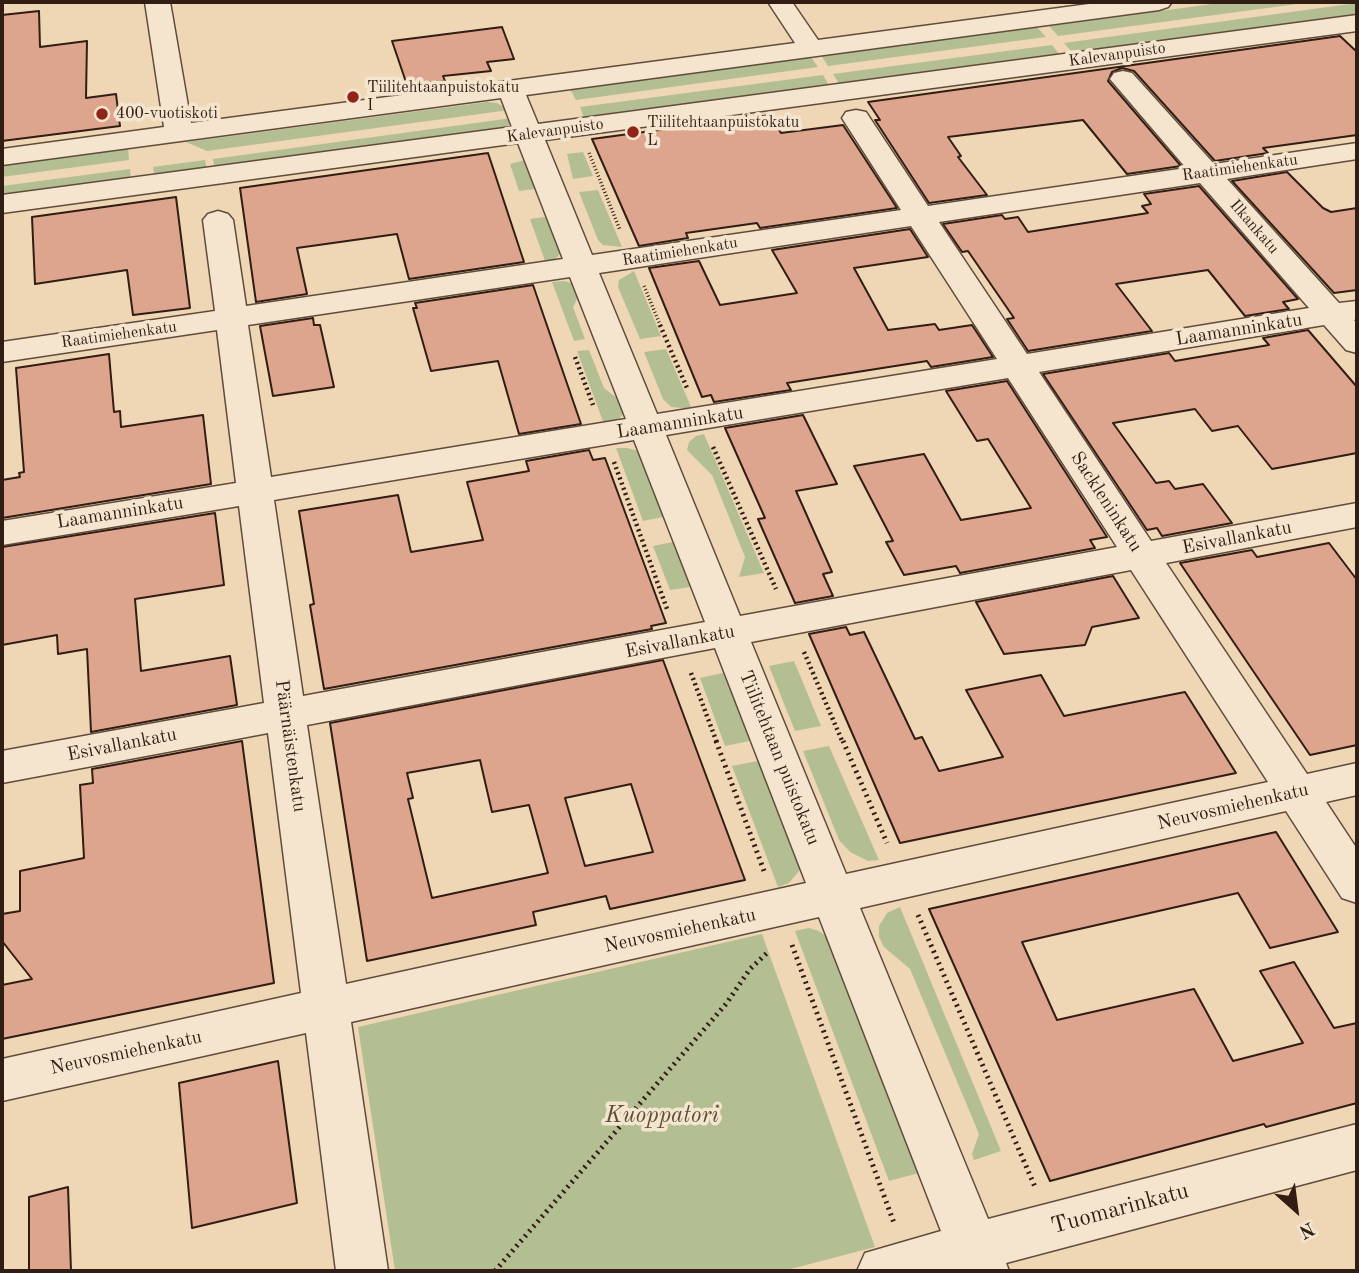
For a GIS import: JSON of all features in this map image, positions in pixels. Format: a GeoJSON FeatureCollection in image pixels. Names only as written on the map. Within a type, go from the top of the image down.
{"type":"FeatureCollection","features":[{"type":"Feature","properties":{"kind":"street"},"geometry":{"type":"LineString","coordinates":[[157,2],[179,133]]}},
{"type":"Feature","properties":{"kind":"street"},"geometry":{"type":"LineString","coordinates":[[780,2],[811,48]]}},
{"type":"Feature","properties":{"kind":"street"},"geometry":{"type":"LineString","coordinates":[[2,157],[1159,2]]}},
{"type":"Feature","properties":{"kind":"street","name":"Kalevanpuisto"},"geometry":{"type":"LineString","coordinates":[[2,204],[1355,25]]}},
{"type":"Feature","properties":{"kind":"street","name":"Ilkankatu"},"geometry":{"type":"LineString","coordinates":[[1123,79],[1207,173],[1344,312],[1357,343]]}},
{"type":"Feature","properties":{"kind":"street","name":"Tiilitehtaan puistokatu"},"geometry":{"type":"LineString","coordinates":[[511,90],[531,134],[978,1259]]}},
{"type":"Feature","properties":{"kind":"street","name":"Sackleninkatu"},"geometry":{"type":"LineString","coordinates":[[856,118],[1357,885]]}},
{"type":"Feature","properties":{"kind":"street","name":"Raatimiehenkatu"},"geometry":{"type":"LineString","coordinates":[[2,352],[1357,151]]}},
{"type":"Feature","properties":{"kind":"street","name":"Päärnäistenkatu"},"geometry":{"type":"LineString","coordinates":[[218,220],[362,1271]]}},
{"type":"Feature","properties":{"kind":"street","name":"Laamanninkatu"},"geometry":{"type":"LineString","coordinates":[[2,533],[1344,312]]}},
{"type":"Feature","properties":{"kind":"street","name":"Esivallankatu"},"geometry":{"type":"LineString","coordinates":[[2,767],[1357,515]]}},
{"type":"Feature","properties":{"kind":"street","name":"Neuvosmiehenkatu"},"geometry":{"type":"LineString","coordinates":[[2,1080],[326,1008],[783,922],[834,897],[1357,779]]}},
{"type":"Feature","properties":{"kind":"street","name":"Tuomarinkatu"},"geometry":{"type":"LineString","coordinates":[[896,1268],[978,1259],[1052,1227],[1357,1147]]}},
{"type":"Feature","properties":{"kind":"path"},"geometry":{"type":"LineString","coordinates":[[581,127],[632,259],[700,419],[904,882],[1052,1227]]}},
{"type":"Feature","properties":{"kind":"path"},"geometry":{"type":"LineString","coordinates":[[572,347],[783,922],[896,1268]]}},
{"type":"Feature","properties":{"kind":"path"},"geometry":{"type":"LineString","coordinates":[[495,1271],[726,1004],[783,922]]}},
{"type":"Feature","properties":{"kind":"green space"},"geometry":{"type":"Polygon","coordinates":[[[1227,2],[1312,2],[1058,36],[1049,26],[1227,2]]]}},
{"type":"Feature","properties":{"kind":"green space"},"geometry":{"type":"Polygon","coordinates":[[[1357,3],[1357,15],[1073,53],[1064,43],[1357,3]]]}},
{"type":"Feature","properties":{"kind":"green space"},"geometry":{"type":"Polygon","coordinates":[[[1037,27],[1046,37],[828,66],[821,55],[1037,27]]]}},
{"type":"Feature","properties":{"kind":"green space"},"geometry":{"type":"Polygon","coordinates":[[[1052,45],[1060,55],[840,85],[833,74],[1052,45]]]}},
{"type":"Feature","properties":{"kind":"green space"},"geometry":{"type":"Polygon","coordinates":[[[811,57],[818,67],[576,100],[570,89],[811,57]]]}},
{"type":"Feature","properties":{"kind":"green space"},"geometry":{"type":"Polygon","coordinates":[[[823,75],[829,85],[584,118],[580,107],[823,75]]]}},
{"type":"Feature","properties":{"kind":"green space"},"geometry":{"type":"Polygon","coordinates":[[[487,102],[497,103],[509,110],[207,151],[186,142],[487,102]]]}},
{"type":"Feature","properties":{"kind":"green space"},"geometry":{"type":"Polygon","coordinates":[[[512,118],[510,124],[502,129],[215,170],[213,159],[512,118]]]}},
{"type":"Feature","properties":{"kind":"green space"},"geometry":{"type":"Polygon","coordinates":[[[128,148],[129,160],[2,177],[2,165],[128,148]]]}},
{"type":"Feature","properties":{"kind":"green space"},"geometry":{"type":"Polygon","coordinates":[[[583,152],[593,176],[573,179],[567,154],[583,152]]]}},
{"type":"Feature","properties":{"kind":"green space"},"geometry":{"type":"Polygon","coordinates":[[[529,159],[542,188],[519,191],[510,164],[529,159]]]}},
{"type":"Feature","properties":{"kind":"green space"},"geometry":{"type":"Polygon","coordinates":[[[205,160],[207,170],[155,178],[153,167],[205,160]]]}},
{"type":"Feature","properties":{"kind":"green space"},"geometry":{"type":"Polygon","coordinates":[[[130,169],[131,179],[2,197],[2,186],[130,169]]]}},
{"type":"Feature","properties":{"kind":"green space"},"geometry":{"type":"Polygon","coordinates":[[[598,190],[622,247],[603,245],[598,240],[579,192],[598,190]]]}},
{"type":"Feature","properties":{"kind":"green space"},"geometry":{"type":"Polygon","coordinates":[[[551,216],[562,252],[555,259],[545,261],[530,219],[551,216]]]}},
{"type":"Feature","properties":{"kind":"green space"},"geometry":{"type":"Polygon","coordinates":[[[634,271],[661,336],[640,339],[618,287],[619,280],[634,271]]]}},
{"type":"Feature","properties":{"kind":"green space"},"geometry":{"type":"Polygon","coordinates":[[[552,282],[574,284],[580,293],[573,307],[585,339],[574,341],[552,282]]]}},
{"type":"Feature","properties":{"kind":"green space"},"geometry":{"type":"Polygon","coordinates":[[[666,349],[692,409],[671,407],[663,399],[644,352],[666,349]]]}},
{"type":"Feature","properties":{"kind":"green space"},"geometry":{"type":"Polygon","coordinates":[[[589,350],[604,388],[622,402],[625,409],[622,416],[615,421],[604,424],[577,351],[589,350]]]}},
{"type":"Feature","properties":{"kind":"green space"},"geometry":{"type":"Polygon","coordinates":[[[704,434],[764,573],[739,577],[745,557],[712,475],[687,450],[689,442],[704,434]]]}},
{"type":"Feature","properties":{"kind":"green space"},"geometry":{"type":"Polygon","coordinates":[[[616,448],[639,451],[668,516],[643,521],[616,448]]]}},
{"type":"Feature","properties":{"kind":"green space"},"geometry":{"type":"Polygon","coordinates":[[[678,541],[696,586],[670,590],[653,546],[678,541]]]}},
{"type":"Feature","properties":{"kind":"green space"},"geometry":{"type":"Polygon","coordinates":[[[794,661],[821,726],[795,731],[769,666],[794,661]]]}},
{"type":"Feature","properties":{"kind":"green space"},"geometry":{"type":"Polygon","coordinates":[[[727,672],[754,740],[725,746],[700,678],[727,672]]]}},
{"type":"Feature","properties":{"kind":"green space"},"geometry":{"type":"Polygon","coordinates":[[[829,746],[879,860],[868,861],[850,852],[839,840],[803,751],[829,746]]]}},
{"type":"Feature","properties":{"kind":"green space"},"geometry":{"type":"Polygon","coordinates":[[[763,760],[801,857],[800,870],[789,883],[778,887],[732,766],[763,760]]]}},
{"type":"Feature","properties":{"kind":"green space"},"geometry":{"type":"Polygon","coordinates":[[[900,907],[1001,1151],[974,1160],[972,1154],[979,1134],[910,969],[884,947],[879,937],[879,926],[887,913],[900,907]]]}},
{"type":"Feature","properties":{"kind":"green space"},"geometry":{"type":"Polygon","coordinates":[[[809,928],[830,939],[923,1172],[889,1181],[795,931],[809,928]]]}},
{"type":"Feature","properties":{"kind":"green space","name":"Kuoppatori"},"geometry":{"type":"Polygon","coordinates":[[[762,934],[875,1247],[783,1271],[395,1271],[358,1027],[762,934]]]}},
{"type":"Feature","properties":{"kind":"building"},"geometry":{"type":"Polygon","coordinates":[[[39,11],[40,47],[87,41],[86,98],[116,94],[120,126],[2,141],[2,15],[39,11]]]}},
{"type":"Feature","properties":{"kind":"building"},"geometry":{"type":"Polygon","coordinates":[[[502,27],[514,59],[487,62],[491,71],[443,76],[445,81],[407,85],[392,41],[502,27]]]}},
{"type":"Feature","properties":{"kind":"building"},"geometry":{"type":"Polygon","coordinates":[[[1340,36],[1357,52],[1357,135],[1263,148],[1268,153],[1215,161],[1134,71],[1122,68],[1112,72],[1108,81],[1181,166],[1127,174],[1083,120],[948,137],[961,156],[958,157],[987,195],[929,203],[875,120],[880,120],[868,102],[1340,36]]]}},
{"type":"Feature","properties":{"kind":"building"},"geometry":{"type":"Polygon","coordinates":[[[770,115],[781,133],[843,125],[897,208],[760,228],[757,223],[686,233],[688,238],[639,246],[592,139],[770,115]]]}},
{"type":"Feature","properties":{"kind":"building"},"geometry":{"type":"Polygon","coordinates":[[[488,153],[524,262],[409,279],[397,234],[297,248],[307,294],[256,302],[240,188],[488,153]]]}},
{"type":"Feature","properties":{"kind":"building"},"geometry":{"type":"Polygon","coordinates":[[[1287,172],[1323,208],[1331,212],[1357,208],[1357,290],[1334,293],[1232,181],[1287,172]]]}},
{"type":"Feature","properties":{"kind":"building"},"geometry":{"type":"Polygon","coordinates":[[[1199,186],[1298,299],[1283,302],[1289,309],[1245,316],[1208,270],[1116,284],[1152,331],[1028,351],[1007,319],[1014,318],[968,251],[962,252],[943,224],[1002,215],[1005,219],[1018,217],[1028,232],[1148,213],[1142,206],[1151,204],[1144,194],[1199,186]]]}},
{"type":"Feature","properties":{"kind":"building"},"geometry":{"type":"Polygon","coordinates":[[[176,197],[190,308],[133,315],[127,270],[35,284],[32,217],[176,197]]]}},
{"type":"Feature","properties":{"kind":"building"},"geometry":{"type":"Polygon","coordinates":[[[910,229],[928,257],[854,268],[888,330],[935,324],[939,330],[972,325],[993,357],[931,367],[927,361],[787,383],[791,390],[714,402],[711,395],[702,397],[649,268],[699,261],[720,305],[797,293],[772,250],[910,229]]]}},
{"type":"Feature","properties":{"kind":"building"},"geometry":{"type":"Polygon","coordinates":[[[533,285],[581,424],[519,434],[498,361],[431,371],[413,308],[417,308],[415,303],[533,285]]]}},
{"type":"Feature","properties":{"kind":"building"},"geometry":{"type":"Polygon","coordinates":[[[313,318],[314,325],[320,325],[334,387],[273,396],[260,326],[313,318]]]}},
{"type":"Feature","properties":{"kind":"building"},"geometry":{"type":"Polygon","coordinates":[[[1308,330],[1357,387],[1357,453],[1272,469],[1238,426],[1212,431],[1195,409],[1113,423],[1156,483],[1169,481],[1175,489],[1203,484],[1232,523],[1162,536],[1157,528],[1147,530],[1043,374],[1169,353],[1175,361],[1269,345],[1263,338],[1308,330]]]}},
{"type":"Feature","properties":{"kind":"building"},"geometry":{"type":"Polygon","coordinates":[[[109,354],[114,412],[120,411],[121,427],[203,415],[211,484],[2,518],[2,480],[20,477],[19,473],[24,472],[16,368],[109,354]]]}},
{"type":"Feature","properties":{"kind":"building"},"geometry":{"type":"Polygon","coordinates":[[[1007,381],[1107,537],[1090,540],[1095,548],[960,573],[956,566],[904,575],[886,542],[893,541],[854,466],[924,454],[961,520],[1031,508],[988,439],[977,441],[946,391],[1007,381]]]}},
{"type":"Feature","properties":{"kind":"building"},"geometry":{"type":"Polygon","coordinates":[[[803,415],[837,484],[796,491],[832,572],[823,574],[833,596],[795,603],[758,519],[765,518],[725,428],[803,415]]]}},
{"type":"Feature","properties":{"kind":"building"},"geometry":{"type":"Polygon","coordinates":[[[589,450],[593,460],[605,458],[666,623],[651,626],[652,629],[324,689],[310,605],[314,604],[299,511],[398,495],[411,552],[483,540],[467,482],[529,471],[526,461],[589,450]]]}},
{"type":"Feature","properties":{"kind":"building"},"geometry":{"type":"Polygon","coordinates":[[[215,513],[224,585],[135,599],[141,671],[230,656],[237,705],[91,732],[87,649],[58,654],[57,635],[2,645],[2,547],[215,513]]]}},
{"type":"Feature","properties":{"kind":"building"},"geometry":{"type":"Polygon","coordinates":[[[1329,543],[1357,580],[1357,745],[1310,755],[1180,563],[1252,550],[1257,557],[1329,543]]]}},
{"type":"Feature","properties":{"kind":"building"},"geometry":{"type":"Polygon","coordinates":[[[1113,576],[1139,618],[1092,627],[1085,645],[1004,654],[976,602],[1113,576]]]}},
{"type":"Feature","properties":{"kind":"building"},"geometry":{"type":"Polygon","coordinates":[[[846,627],[850,635],[864,632],[915,739],[922,737],[939,771],[1003,757],[966,690],[1041,675],[1064,716],[1185,692],[1236,773],[900,843],[809,634],[846,627]]]}},
{"type":"Feature","properties":{"kind":"building"},"geometry":{"type":"Polygon","coordinates":[[[663,660],[745,880],[610,909],[606,896],[533,912],[536,925],[367,961],[330,723],[663,660]],[[480,760],[407,773],[413,798],[408,799],[432,898],[548,873],[529,805],[492,812],[480,760]],[[631,784],[565,798],[585,866],[653,852],[631,784]]]}},
{"type":"Feature","properties":{"kind":"building"},"geometry":{"type":"Polygon","coordinates":[[[242,741],[274,983],[2,1039],[2,985],[32,979],[2,941],[2,914],[20,911],[20,871],[84,858],[80,785],[93,783],[92,769],[242,741]]]}},
{"type":"Feature","properties":{"kind":"building"},"geometry":{"type":"Polygon","coordinates":[[[1276,832],[1338,932],[1270,948],[1238,893],[1022,942],[1057,1020],[1194,989],[1233,1061],[1303,1043],[1260,971],[1294,962],[1334,1028],[1357,1023],[1357,1103],[1266,1127],[1264,1124],[1050,1181],[929,909],[1276,832]]]}},
{"type":"Feature","properties":{"kind":"building"},"geometry":{"type":"Polygon","coordinates":[[[278,1061],[297,1203],[192,1228],[179,1083],[278,1061]]]}},
{"type":"Feature","properties":{"kind":"building"},"geometry":{"type":"Polygon","coordinates":[[[68,1187],[71,1271],[29,1271],[29,1197],[68,1187]]]}},
{"type":"Feature","properties":{"kind":"place","name":"Tiilitehtaanpuistokatu I"},"geometry":{"type":"Point","coordinates":[353,97]}},
{"type":"Feature","properties":{"kind":"place","name":"400-vuotiskoti"},"geometry":{"type":"Point","coordinates":[102,114]}},
{"type":"Feature","properties":{"kind":"place","name":"Tiilitehtaanpuistokatu L"},"geometry":{"type":"Point","coordinates":[633,132]}}]}
